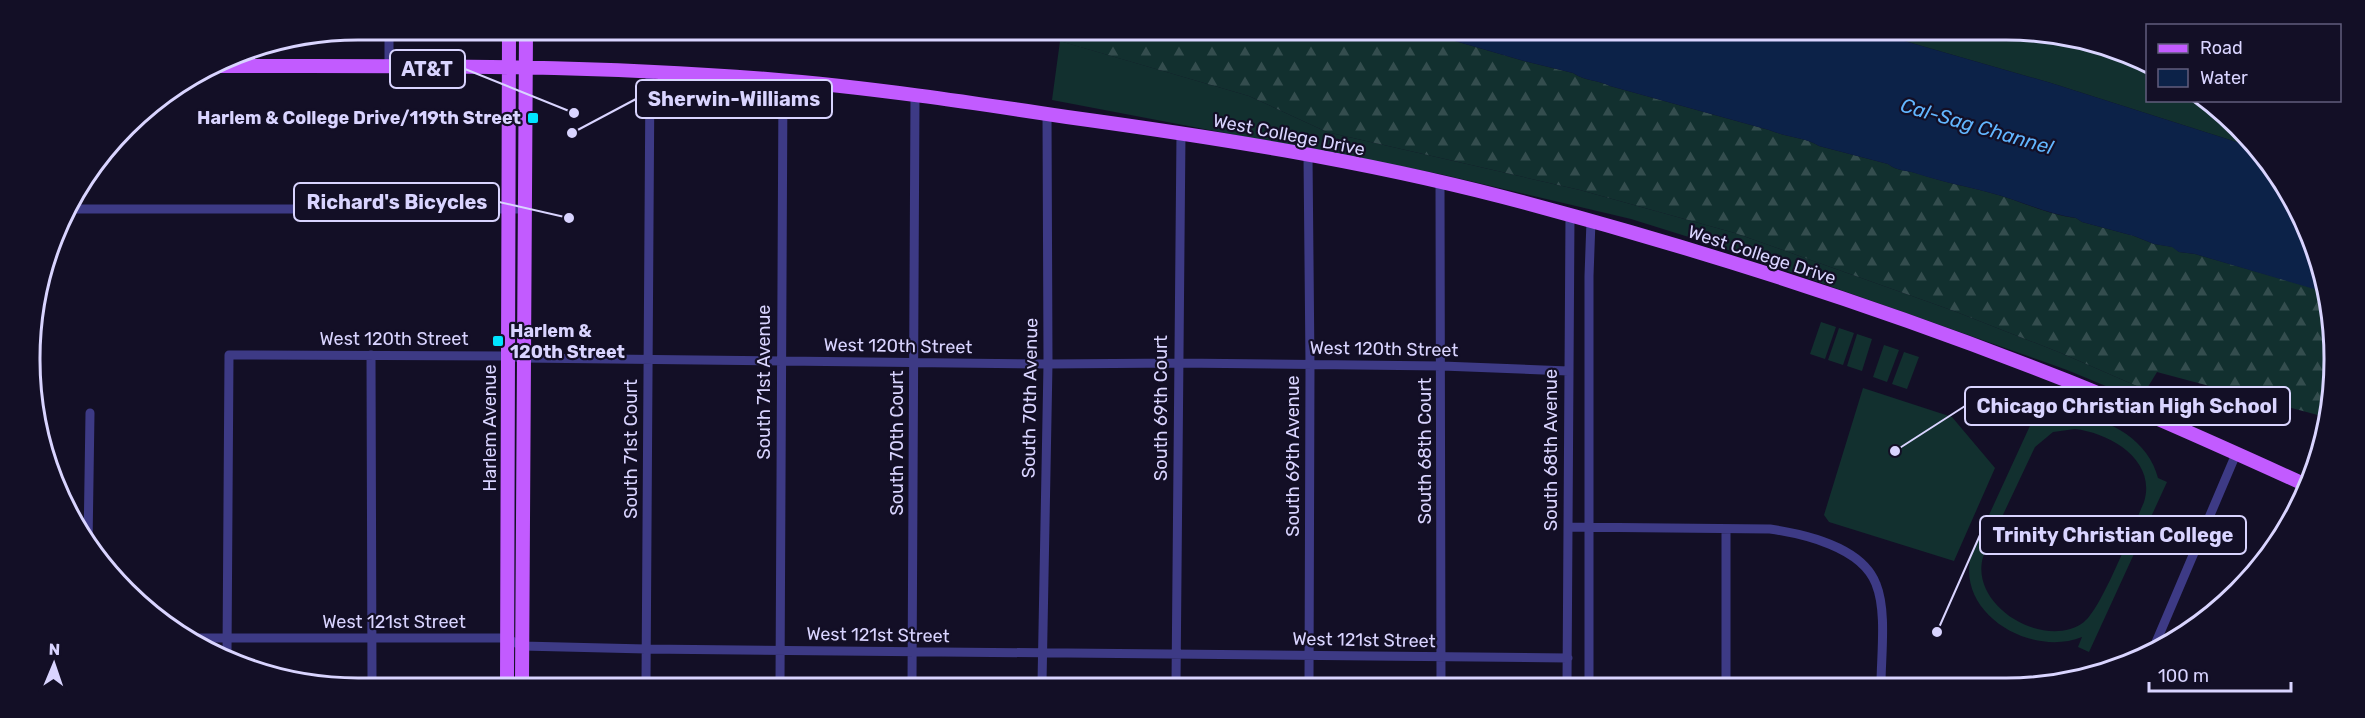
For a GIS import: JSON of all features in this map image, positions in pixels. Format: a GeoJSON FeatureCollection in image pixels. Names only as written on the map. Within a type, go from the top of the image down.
{"type":"FeatureCollection","features":[{"type":"Feature","properties":{"kind":"main road","name":"Harlem Avenue"},"geometry":{"type":"LineString","coordinates":[[507,678],[508,40]]}},
{"type":"Feature","properties":{"kind":"main road","name":"Harlem Avenue"},"geometry":{"type":"LineString","coordinates":[[522,678],[526,40]]}},
{"type":"Feature","properties":{"kind":"main road","name":"West College Drive"},"geometry":{"type":"LineString","coordinates":[[234,66],[526,67],[650,71],[783,81],[915,96],[1181,133],[1308,156],[1440,183],[1570,215],[1772,275],[1948,336],[2070,382],[2300,481]]}},
{"type":"Feature","properties":{"kind":"street"},"geometry":{"type":"LineString","coordinates":[[389,40],[389,67]]}},
{"type":"Feature","properties":{"kind":"street","name":"South 71st Court"},"geometry":{"type":"LineString","coordinates":[[646,678],[650,71]]}},
{"type":"Feature","properties":{"kind":"street","name":"South 71st Avenue"},"geometry":{"type":"LineString","coordinates":[[780,678],[783,81]]}},
{"type":"Feature","properties":{"kind":"street","name":"South 70th Court"},"geometry":{"type":"LineString","coordinates":[[912,678],[915,96]]}},
{"type":"Feature","properties":{"kind":"street","name":"South 70th Avenue"},"geometry":{"type":"LineString","coordinates":[[1042,678],[1048,364],[1047,114]]}},
{"type":"Feature","properties":{"kind":"street","name":"South 69th Court"},"geometry":{"type":"LineString","coordinates":[[1176,678],[1181,133]]}},
{"type":"Feature","properties":{"kind":"street","name":"South 69th Avenue"},"geometry":{"type":"LineString","coordinates":[[1308,156],[1309,678]]}},
{"type":"Feature","properties":{"kind":"street","name":"South 68th Court"},"geometry":{"type":"LineString","coordinates":[[1440,183],[1441,678]]}},
{"type":"Feature","properties":{"kind":"street"},"geometry":{"type":"LineString","coordinates":[[78,209],[525,209]]}},
{"type":"Feature","properties":{"kind":"street","name":"South 68th Avenue"},"geometry":{"type":"LineString","coordinates":[[1567,678],[1570,215]]}},
{"type":"Feature","properties":{"kind":"street"},"geometry":{"type":"LineString","coordinates":[[1589,678],[1591,221]]}},
{"type":"Feature","properties":{"kind":"street","name":"West 120th Street"},"geometry":{"type":"LineString","coordinates":[[227,638],[229,355],[1442,366],[1568,371]]}},
{"type":"Feature","properties":{"kind":"street"},"geometry":{"type":"LineString","coordinates":[[371,355],[372,678]]}},
{"type":"Feature","properties":{"kind":"street"},"geometry":{"type":"LineString","coordinates":[[88,527],[90,413]]}},
{"type":"Feature","properties":{"kind":"street"},"geometry":{"type":"LineString","coordinates":[[2157,639],[2236,454]]}},
{"type":"Feature","properties":{"kind":"street"},"geometry":{"type":"LineString","coordinates":[[1568,527],[1770,529],[1798,533],[1845,552],[1866,567],[1876,583],[1881,606],[1881,678]]}},
{"type":"Feature","properties":{"kind":"street"},"geometry":{"type":"LineString","coordinates":[[1726,529],[1726,678]]}},
{"type":"Feature","properties":{"kind":"street","name":"West 121st Street"},"geometry":{"type":"LineString","coordinates":[[205,638],[506,638],[522,646],[780,651],[1568,658]]}},
{"type":"Feature","properties":{"kind":"street"},"geometry":{"type":"LineString","coordinates":[[227,638],[227,649]]}},
{"type":"Feature","properties":{"kind":"green space"},"geometry":{"type":"Polygon","coordinates":[[[1056,40],[1452,40],[1888,164],[1898,169],[2002,196],[2154,244],[2173,247],[2179,252],[2195,254],[2313,288],[2317,290],[2324,338],[2324,380],[2319,415],[2157,372],[2146,390],[2061,353],[1954,311],[1735,233],[1580,190],[1327,132],[1249,96],[1056,40]]]}},
{"type":"Feature","properties":{"kind":"green space"},"geometry":{"type":"Polygon","coordinates":[[[1901,40],[2027,41],[2048,43],[2108,57],[2146,73],[2146,102],[2194,102],[2239,143],[2051,83],[1901,40]]]}},
{"type":"Feature","properties":{"kind":"green space"},"geometry":{"type":"Polygon","coordinates":[[[1060,41],[1249,96],[1327,132],[1580,190],[1735,233],[1954,311],[2061,353],[2146,390],[2142,401],[2067,370],[1711,244],[1631,219],[1440,174],[1052,100],[1060,41]]]}},
{"type":"Feature","properties":{"kind":"green space"},"geometry":{"type":"Polygon","coordinates":[[[1821,322],[1836,327],[1825,359],[1810,354],[1821,322]]]}},
{"type":"Feature","properties":{"kind":"green space"},"geometry":{"type":"Polygon","coordinates":[[[1839,328],[1854,333],[1843,365],[1828,360],[1839,328]]]}},
{"type":"Feature","properties":{"kind":"green space"},"geometry":{"type":"Polygon","coordinates":[[[1857,334],[1872,339],[1862,371],[1847,366],[1857,334]]]}},
{"type":"Feature","properties":{"kind":"green space"},"geometry":{"type":"Polygon","coordinates":[[[1884,345],[1899,350],[1887,382],[1873,377],[1884,345]]]}},
{"type":"Feature","properties":{"kind":"green space"},"geometry":{"type":"Polygon","coordinates":[[[1904,352],[1919,357],[1907,389],[1892,384],[1904,352]]]}},
{"type":"Feature","properties":{"kind":"green space"},"geometry":{"type":"Polygon","coordinates":[[[1863,388],[1952,417],[1995,468],[1954,561],[1829,522],[1824,515],[1863,388]]]}},
{"type":"Feature","properties":{"kind":"green space"},"geometry":{"type":"Polygon","coordinates":[[[2040,404],[2051,409],[2046,422],[2080,417],[2097,420],[2129,436],[2152,462],[2158,478],[2167,482],[2089,652],[2078,647],[2082,637],[2062,642],[2040,641],[2019,635],[2000,625],[1985,611],[1974,594],[1969,574],[1972,552],[2040,404]],[[2075,429],[2053,432],[2035,447],[1983,557],[1982,575],[1988,592],[1999,607],[2014,619],[2032,627],[2050,631],[2068,630],[2084,622],[2108,584],[2144,502],[2146,487],[2144,473],[2137,462],[2128,451],[2116,443],[2075,429]]]}},
{"type":"Feature","properties":{"kind":"water","name":"Cal-Sag Channel"},"geometry":{"type":"Polygon","coordinates":[[[1452,40],[1901,40],[2051,83],[2239,143],[2271,182],[2292,218],[2308,257],[2317,290],[2195,254],[2179,252],[2172,247],[2154,244],[2002,196],[1898,169],[1888,164],[1582,78],[1573,73],[1452,40]]]}},
{"type":"Feature","properties":{"kind":"place","name":"AT&T"},"geometry":{"type":"Point","coordinates":[574,113]}},
{"type":"Feature","properties":{"kind":"place","name":"Harlem & College Drive/119th Street"},"geometry":{"type":"Point","coordinates":[533,118]}},
{"type":"Feature","properties":{"kind":"place","name":"Sherwin-Williams"},"geometry":{"type":"Point","coordinates":[572,133]}},
{"type":"Feature","properties":{"kind":"place","name":"Richard's Bicycles"},"geometry":{"type":"Point","coordinates":[569,218]}},
{"type":"Feature","properties":{"kind":"place","name":"Harlem & 120th Street"},"geometry":{"type":"Point","coordinates":[498,341]}},
{"type":"Feature","properties":{"kind":"place","name":"Chicago Christian High School"},"geometry":{"type":"Point","coordinates":[1895,451]}},
{"type":"Feature","properties":{"kind":"place","name":"Trinity Christian College"},"geometry":{"type":"Point","coordinates":[1937,632]}}]}
